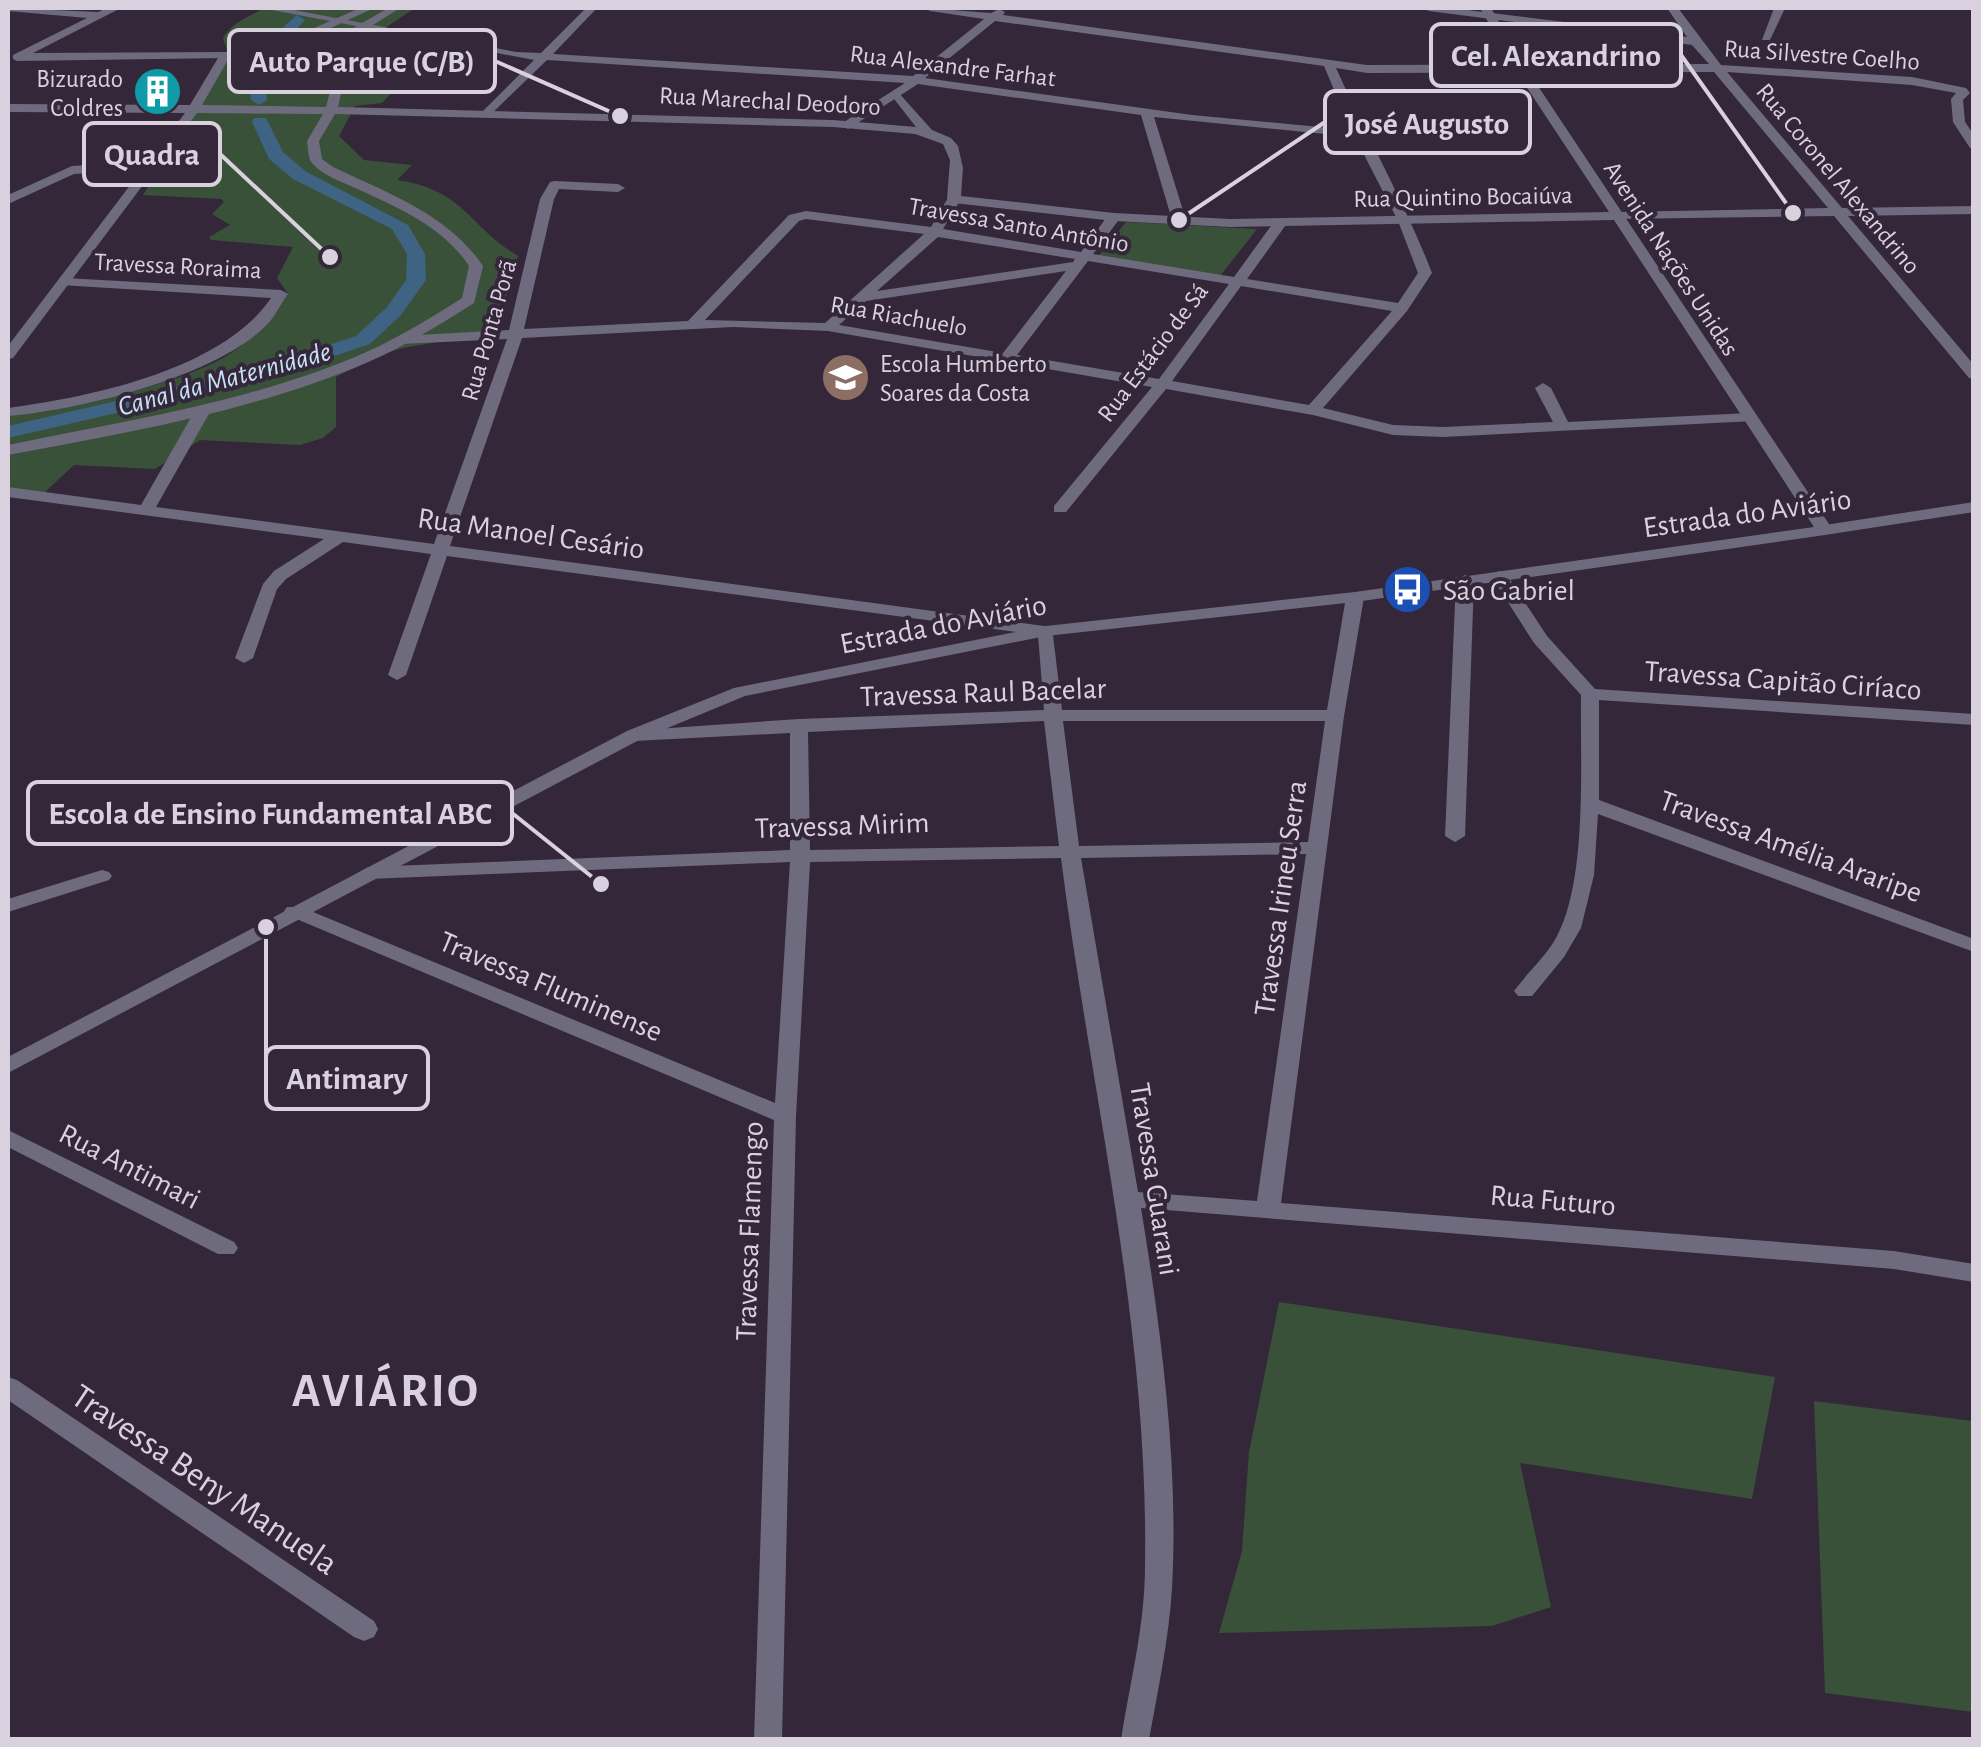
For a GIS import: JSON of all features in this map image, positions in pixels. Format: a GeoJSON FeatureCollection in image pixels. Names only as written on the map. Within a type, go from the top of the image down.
{"type":"FeatureCollection","features":[{"type":"Feature","properties":{"kind":"street"},"geometry":{"type":"LineString","coordinates":[[8,8],[98,15]]}},
{"type":"Feature","properties":{"kind":"street"},"geometry":{"type":"LineString","coordinates":[[12,59],[115,8]]}},
{"type":"Feature","properties":{"kind":"street","name":"Rua Alexandre Farhat"},"geometry":{"type":"LineString","coordinates":[[268,8],[542,57],[915,80],[1146,112],[1359,134]]}},
{"type":"Feature","properties":{"kind":"street"},"geometry":{"type":"LineString","coordinates":[[12,59],[225,55],[292,42],[370,8]]}},
{"type":"Feature","properties":{"kind":"street"},"geometry":{"type":"LineString","coordinates":[[8,450],[202,412],[306,381],[400,340],[469,300],[476,266],[466,251],[405,206],[328,170],[316,160],[314,141],[331,111],[341,79],[345,44],[359,26],[394,8]]}},
{"type":"Feature","properties":{"kind":"street"},"geometry":{"type":"LineString","coordinates":[[488,113],[592,8]]}},
{"type":"Feature","properties":{"kind":"street","name":"Rua Silvestre Coelho"},"geometry":{"type":"LineString","coordinates":[[930,8],[999,12],[1330,64],[1408,71],[1719,68],[1935,85],[1970,93]]}},
{"type":"Feature","properties":{"kind":"street"},"geometry":{"type":"LineString","coordinates":[[1429,8],[1488,11],[1696,42]]}},
{"type":"Feature","properties":{"kind":"street","name":"Rua Coronel Alexandrino"},"geometry":{"type":"LineString","coordinates":[[1673,8],[1696,42],[1974,374]]}},
{"type":"Feature","properties":{"kind":"street"},"geometry":{"type":"LineString","coordinates":[[1766,38],[1778,8]]}},
{"type":"Feature","properties":{"kind":"street","name":"Avenida Nações Unidas"},"geometry":{"type":"LineString","coordinates":[[1488,11],[1522,71],[1825,530]]}},
{"type":"Feature","properties":{"kind":"street"},"geometry":{"type":"LineString","coordinates":[[848,125],[897,96],[999,12]]}},
{"type":"Feature","properties":{"kind":"street"},"geometry":{"type":"LineString","coordinates":[[8,355],[194,109],[225,55]]}},
{"type":"Feature","properties":{"kind":"street"},"geometry":{"type":"LineString","coordinates":[[1313,410],[1402,308],[1425,273],[1405,221],[1359,134],[1330,64]]}},
{"type":"Feature","properties":{"kind":"street"},"geometry":{"type":"LineString","coordinates":[[1970,93],[1959,122],[1974,144]]}},
{"type":"Feature","properties":{"kind":"street"},"geometry":{"type":"LineString","coordinates":[[828,326],[934,232],[954,199],[954,150],[948,141],[927,132],[897,96]]}},
{"type":"Feature","properties":{"kind":"street","name":"Rua Marechal Deodoro"},"geometry":{"type":"LineString","coordinates":[[8,108],[488,113],[848,125],[927,132]]}},
{"type":"Feature","properties":{"kind":"street"},"geometry":{"type":"LineString","coordinates":[[1146,112],[1179,220]]}},
{"type":"Feature","properties":{"kind":"street"},"geometry":{"type":"LineString","coordinates":[[8,200],[72,170],[150,166]]}},
{"type":"Feature","properties":{"kind":"street","name":"Rua Ponta Porã"},"geometry":{"type":"LineString","coordinates":[[397,675],[515,336],[547,199],[555,184],[618,188]]}},
{"type":"Feature","properties":{"kind":"street","name":"Rua Quintino Bocaiúva"},"geometry":{"type":"LineString","coordinates":[[954,199],[1114,217],[1280,222],[1974,210]]}},
{"type":"Feature","properties":{"kind":"street","name":"Travessa Santo Antônio"},"geometry":{"type":"LineString","coordinates":[[694,324],[784,224],[806,214],[934,232],[1077,262],[1238,280],[1402,308]]}},
{"type":"Feature","properties":{"kind":"street"},"geometry":{"type":"LineString","coordinates":[[1006,359],[1114,217]]}},
{"type":"Feature","properties":{"kind":"street","name":"Rua Estácio de Sá"},"geometry":{"type":"LineString","coordinates":[[1060,509],[1162,385],[1280,222]]}},
{"type":"Feature","properties":{"kind":"street"},"geometry":{"type":"LineString","coordinates":[[863,297],[1077,262]]}},
{"type":"Feature","properties":{"kind":"street","name":"Travessa Roraima"},"geometry":{"type":"LineString","coordinates":[[8,412],[44,410],[224,352],[276,308],[281,294],[65,282]]}},
{"type":"Feature","properties":{"kind":"street","name":"Rua Riachuelo"},"geometry":{"type":"LineString","coordinates":[[400,340],[694,324],[828,326],[1313,410],[1417,432],[1748,418]]}},
{"type":"Feature","properties":{"kind":"street"},"geometry":{"type":"LineString","coordinates":[[1542,388],[1563,426]]}},
{"type":"Feature","properties":{"kind":"street"},"geometry":{"type":"LineString","coordinates":[[147,509],[202,412]]}},
{"type":"Feature","properties":{"kind":"street","name":"Rua Manoel Cesário"},"geometry":{"type":"LineString","coordinates":[[8,492],[1046,631]]}},
{"type":"Feature","properties":{"kind":"street","name":"Estrada do Aviário"},"geometry":{"type":"LineString","coordinates":[[8,1066],[634,735],[740,692],[1046,631],[1356,596],[1974,506]]}},
{"type":"Feature","properties":{"kind":"street"},"geometry":{"type":"LineString","coordinates":[[244,658],[268,588],[280,575],[342,535]]}},
{"type":"Feature","properties":{"kind":"street"},"geometry":{"type":"LineString","coordinates":[[1499,576],[1540,639],[1590,694],[1588,803],[1579,899],[1570,932],[1525,991]]}},
{"type":"Feature","properties":{"kind":"street"},"geometry":{"type":"LineString","coordinates":[[1454,836],[1465,580]]}},
{"type":"Feature","properties":{"kind":"street","name":"Travessa Irineu Serra"},"geometry":{"type":"LineString","coordinates":[[1268,1209],[1335,716],[1356,596]]}},
{"type":"Feature","properties":{"kind":"street","name":"Travessa Guarani"},"geometry":{"type":"LineString","coordinates":[[1046,631],[1051,715],[1068,850],[1127,1199],[1152,1398],[1159,1572],[1135,1740]]}},
{"type":"Feature","properties":{"kind":"street","name":"Travessa Capitão Ciríaco"},"geometry":{"type":"LineString","coordinates":[[1590,694],[1974,720]]}},
{"type":"Feature","properties":{"kind":"street","name":"Travessa Raul Bacelar"},"geometry":{"type":"LineString","coordinates":[[634,735],[1051,715],[1335,716]]}},
{"type":"Feature","properties":{"kind":"street","name":"Travessa Flamengo"},"geometry":{"type":"LineString","coordinates":[[768,1740],[785,1116],[800,856],[799,725]]}},
{"type":"Feature","properties":{"kind":"street","name":"Travessa Amélia Araripe"},"geometry":{"type":"LineString","coordinates":[[1588,803],[1974,946]]}},
{"type":"Feature","properties":{"kind":"street","name":"Travessa Mirim"},"geometry":{"type":"LineString","coordinates":[[368,874],[800,856],[1318,848]]}},
{"type":"Feature","properties":{"kind":"street"},"geometry":{"type":"LineString","coordinates":[[8,906],[102,876]]}},
{"type":"Feature","properties":{"kind":"street","name":"Travessa Fluminense"},"geometry":{"type":"LineString","coordinates":[[294,912],[785,1116]]}},
{"type":"Feature","properties":{"kind":"street","name":"Rua Antimari"},"geometry":{"type":"LineString","coordinates":[[8,1138],[226,1248]]}},
{"type":"Feature","properties":{"kind":"street","name":"Rua Futuro"},"geometry":{"type":"LineString","coordinates":[[1127,1199],[1894,1260],[1974,1273]]}},
{"type":"Feature","properties":{"kind":"street","name":"Travessa Beny Manuela"},"geometry":{"type":"LineString","coordinates":[[8,1387],[364,1629]]}},
{"type":"Feature","properties":{"kind":"green space"},"geometry":{"type":"Polygon","coordinates":[[[265,8],[415,8],[364,42],[355,68],[407,77],[382,103],[355,106],[339,136],[364,160],[412,165],[397,180],[420,185],[452,200],[518,256],[497,328],[395,350],[336,377],[336,427],[323,438],[300,445],[200,440],[155,469],[74,465],[44,493],[8,489],[8,414],[118,395],[202,368],[242,345],[288,294],[277,278],[293,247],[211,240],[209,237],[230,225],[212,214],[224,202],[221,199],[143,195],[229,57],[223,38],[236,24],[265,8]]]}},
{"type":"Feature","properties":{"kind":"green space"},"geometry":{"type":"Polygon","coordinates":[[[1126,222],[1257,229],[1220,276],[1097,258],[1126,222]]]}},
{"type":"Feature","properties":{"kind":"green space"},"geometry":{"type":"Polygon","coordinates":[[[1279,1302],[1775,1377],[1752,1499],[1520,1463],[1551,1607],[1492,1626],[1219,1633],[1242,1551],[1249,1452],[1279,1302]]]}},
{"type":"Feature","properties":{"kind":"green space"},"geometry":{"type":"Polygon","coordinates":[[[1814,1401],[1973,1421],[1973,1712],[1825,1693],[1814,1401]]]}},
{"type":"Feature","properties":{"kind":"waterway","name":"Canal da Maternidade"},"geometry":{"type":"LineString","coordinates":[[276,42],[297,20]]}},
{"type":"Feature","properties":{"kind":"waterway","name":"Canal da Maternidade"},"geometry":{"type":"LineString","coordinates":[[259,100],[256,76],[269,53]]}},
{"type":"Feature","properties":{"kind":"waterway","name":"Canal da Maternidade"},"geometry":{"type":"LineString","coordinates":[[8,432],[265,373],[363,340],[394,311],[416,280],[416,254],[399,225],[299,175],[275,155],[260,122]]}},
{"type":"Feature","properties":{"kind":"place","name":"Bizurado Coldres"},"geometry":{"type":"Point","coordinates":[158,92]}},
{"type":"Feature","properties":{"kind":"place","name":"Auto Parque (C/B)"},"geometry":{"type":"Point","coordinates":[620,116]}},
{"type":"Feature","properties":{"kind":"place","name":"Cel. Alexandrino"},"geometry":{"type":"Point","coordinates":[1793,213]}},
{"type":"Feature","properties":{"kind":"place","name":"José Augusto"},"geometry":{"type":"Point","coordinates":[1179,220]}},
{"type":"Feature","properties":{"kind":"place","name":"Quadra"},"geometry":{"type":"Point","coordinates":[330,257]}},
{"type":"Feature","properties":{"kind":"place","name":"Escola Humberto Soares da Costa"},"geometry":{"type":"Point","coordinates":[845,377]}},
{"type":"Feature","properties":{"kind":"place","name":"São Gabriel"},"geometry":{"type":"Point","coordinates":[1408,590]}},
{"type":"Feature","properties":{"kind":"place","name":"Escola de Ensino Fundamental ABC"},"geometry":{"type":"Point","coordinates":[601,884]}},
{"type":"Feature","properties":{"kind":"place","name":"Antimary"},"geometry":{"type":"Point","coordinates":[266,927]}},
{"type":"Feature","properties":{"kind":"district","name":"AVIÁRIO"},"geometry":{"type":"Point","coordinates":[386,1389]}}]}
